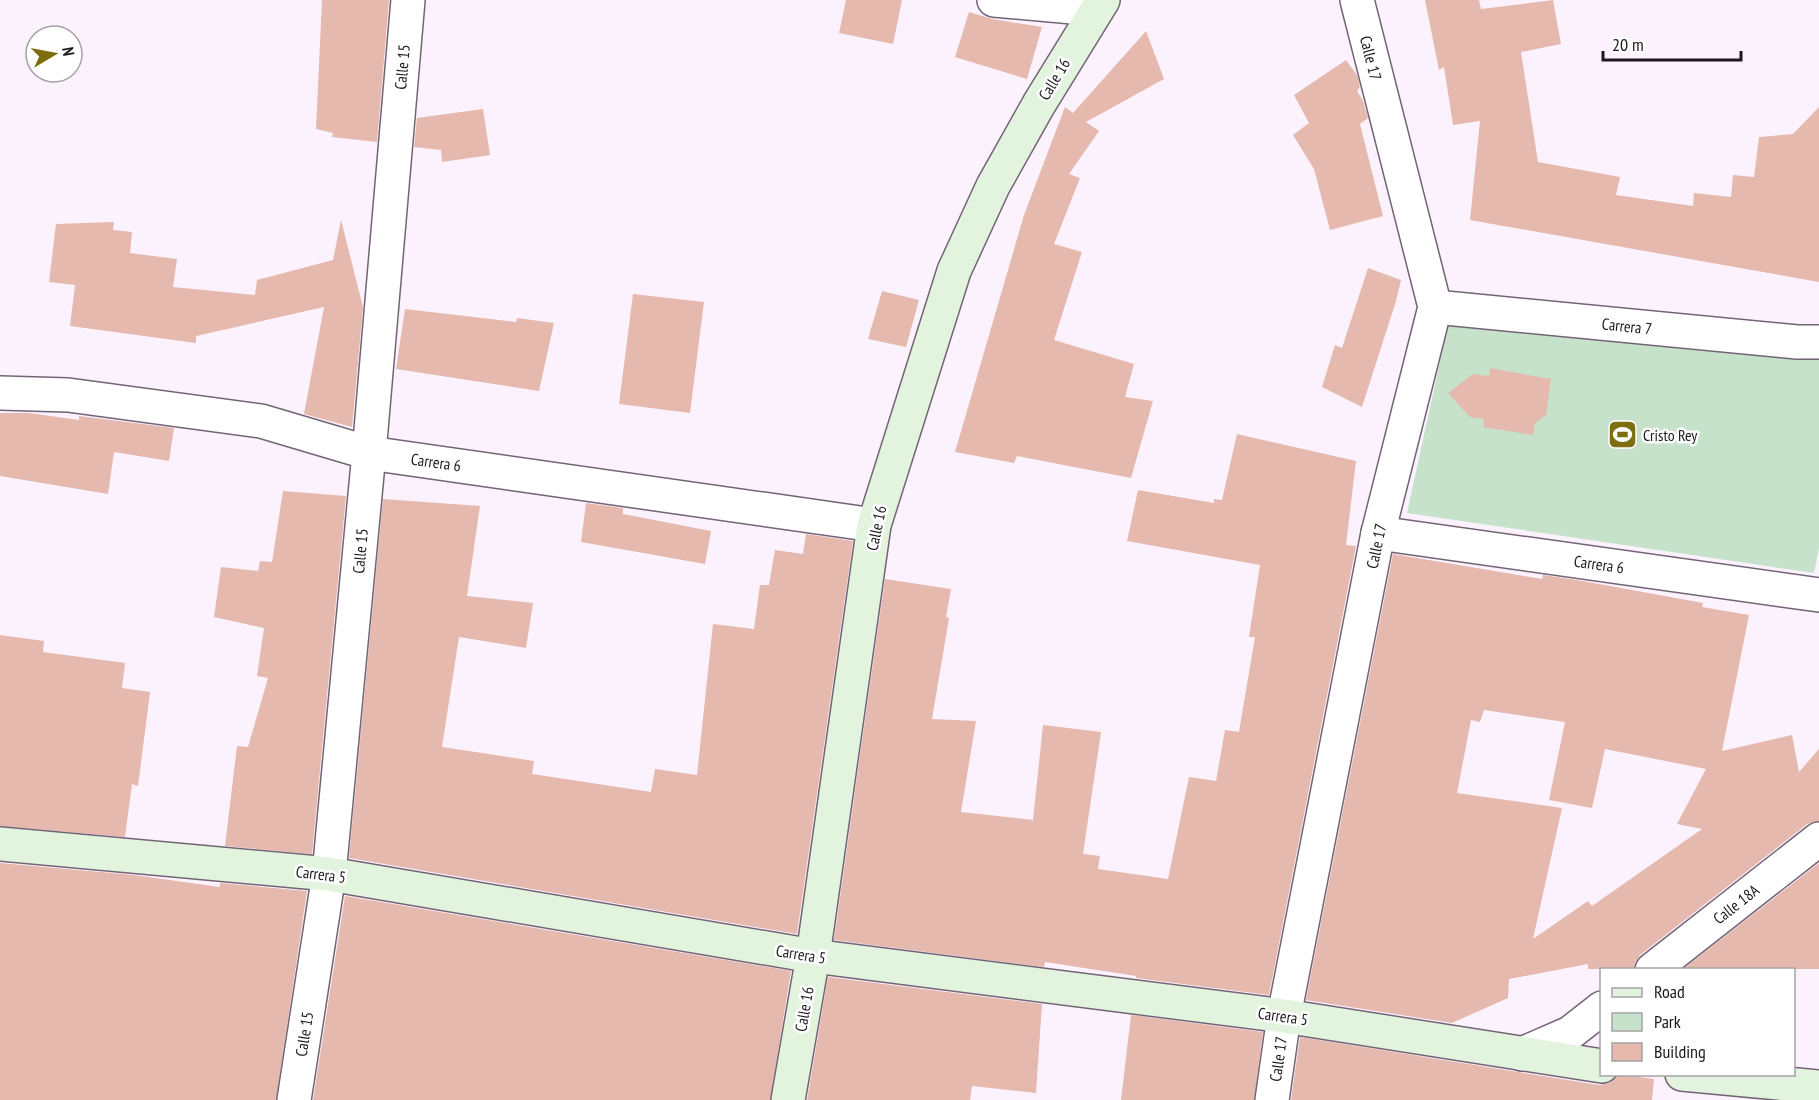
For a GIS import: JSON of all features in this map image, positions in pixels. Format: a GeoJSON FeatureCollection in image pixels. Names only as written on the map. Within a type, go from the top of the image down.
{"type":"FeatureCollection","features":[{"type":"Feature","properties":{"kind":"street","name":"Calle 15"},"geometry":{"type":"LineString","coordinates":[[294,1100],[329,874],[369,453],[408,0]]}},
{"type":"Feature","properties":{"kind":"street"},"geometry":{"type":"LineString","coordinates":[[994,0],[1099,5]]}},
{"type":"Feature","properties":{"kind":"street","name":"Calle 17"},"geometry":{"type":"LineString","coordinates":[[1272,1100],[1284,1016],[1378,532],[1435,307],[1357,0]]}},
{"type":"Feature","properties":{"kind":"street","name":"Calle 16"},"geometry":{"type":"LineString","coordinates":[[788,1100],[813,956],[874,525],[954,271],[993,186],[1099,5]]}},
{"type":"Feature","properties":{"kind":"street","name":"Carrera 7"},"geometry":{"type":"LineString","coordinates":[[1435,307],[1785,341],[1819,342]]}},
{"type":"Feature","properties":{"kind":"street","name":"Carrera 6"},"geometry":{"type":"LineString","coordinates":[[0,393],[68,395],[261,421],[369,453],[874,525]]}},
{"type":"Feature","properties":{"kind":"street","name":"Carrera 6"},"geometry":{"type":"LineString","coordinates":[[1378,532],[1819,595]]}},
{"type":"Feature","properties":{"kind":"street","name":"Calle 18A"},"geometry":{"type":"LineString","coordinates":[[1653,968],[1819,839]]}},
{"type":"Feature","properties":{"kind":"street","name":"Carrera 5"},"geometry":{"type":"LineString","coordinates":[[0,844],[329,874],[813,956],[1284,1016],[1600,1066]]}},
{"type":"Feature","properties":{"kind":"street"},"geometry":{"type":"LineString","coordinates":[[1522,1054],[1570,1033],[1600,1010]]}},
{"type":"Feature","properties":{"kind":"street"},"geometry":{"type":"LineString","coordinates":[[1703,1076],[1819,1087]]}},
{"type":"Feature","properties":{"kind":"green space","name":"Cristo Rey"},"geometry":{"type":"Polygon","coordinates":[[[1449,320],[1819,356],[1819,548],[1814,573],[1407,513],[1449,320]]]}},
{"type":"Feature","properties":{"kind":"building"},"geometry":{"type":"Polygon","coordinates":[[[322,0],[389,0],[377,142],[332,137],[333,133],[316,129],[322,0]]]}},
{"type":"Feature","properties":{"kind":"building"},"geometry":{"type":"Polygon","coordinates":[[[846,0],[902,0],[893,44],[839,33],[846,0]]]}},
{"type":"Feature","properties":{"kind":"building"},"geometry":{"type":"Polygon","coordinates":[[[1425,0],[1479,0],[1481,9],[1553,0],[1561,44],[1521,52],[1538,162],[1620,177],[1616,195],[1693,206],[1694,193],[1731,197],[1733,175],[1754,177],[1759,137],[1793,134],[1819,107],[1819,282],[1470,220],[1480,121],[1453,125],[1444,67],[1439,70],[1425,0]]]}},
{"type":"Feature","properties":{"kind":"building"},"geometry":{"type":"Polygon","coordinates":[[[969,12],[992,19],[1042,27],[1027,79],[955,57],[969,12]]]}},
{"type":"Feature","properties":{"kind":"building"},"geometry":{"type":"Polygon","coordinates":[[[1146,31],[1164,79],[1086,122],[1099,131],[1069,174],[1080,178],[1054,244],[1082,252],[1054,340],[1134,364],[1125,397],[1153,401],[1131,478],[1017,456],[1014,463],[955,452],[1024,215],[1065,107],[1073,113],[1146,31]]]}},
{"type":"Feature","properties":{"kind":"building"},"geometry":{"type":"Polygon","coordinates":[[[1346,60],[1357,75],[1360,87],[1357,91],[1368,118],[1360,124],[1383,216],[1330,230],[1314,169],[1293,135],[1309,123],[1294,95],[1346,60]]]}},
{"type":"Feature","properties":{"kind":"building"},"geometry":{"type":"Polygon","coordinates":[[[483,109],[490,155],[442,162],[441,150],[414,147],[417,118],[483,109]]]}},
{"type":"Feature","properties":{"kind":"building"},"geometry":{"type":"Polygon","coordinates":[[[341,220],[363,307],[352,427],[304,414],[324,307],[196,336],[196,343],[70,326],[75,285],[49,282],[56,224],[114,222],[113,230],[132,232],[130,253],[177,259],[173,287],[255,295],[257,280],[333,260],[341,220]]]}},
{"type":"Feature","properties":{"kind":"building"},"geometry":{"type":"Polygon","coordinates":[[[1368,268],[1401,280],[1362,407],[1322,387],[1335,345],[1342,348],[1368,268]]]}},
{"type":"Feature","properties":{"kind":"building"},"geometry":{"type":"Polygon","coordinates":[[[882,291],[919,300],[906,347],[868,339],[882,291]]]}},
{"type":"Feature","properties":{"kind":"building"},"geometry":{"type":"Polygon","coordinates":[[[633,294],[704,302],[690,413],[619,404],[633,294]]]}},
{"type":"Feature","properties":{"kind":"building"},"geometry":{"type":"Polygon","coordinates":[[[405,309],[516,322],[517,318],[554,323],[539,391],[396,369],[405,309]]]}},
{"type":"Feature","properties":{"kind":"building"},"geometry":{"type":"Polygon","coordinates":[[[1490,368],[1551,379],[1546,415],[1535,423],[1533,435],[1483,427],[1484,419],[1470,417],[1448,393],[1473,374],[1489,376],[1490,368]]]}},
{"type":"Feature","properties":{"kind":"building"},"geometry":{"type":"Polygon","coordinates":[[[0,413],[29,413],[79,420],[79,416],[174,428],[169,461],[114,452],[108,494],[0,476],[0,413]]]}},
{"type":"Feature","properties":{"kind":"building"},"geometry":{"type":"Polygon","coordinates":[[[1237,434],[1356,461],[1346,545],[1356,546],[1269,995],[1136,978],[1136,976],[1045,962],[1044,967],[834,940],[885,579],[951,589],[946,617],[949,618],[932,719],[976,721],[961,812],[1033,820],[1043,725],[1101,732],[1083,854],[1100,856],[1098,869],[1168,879],[1189,777],[1216,781],[1225,730],[1239,732],[1255,637],[1249,637],[1260,565],[1127,541],[1138,490],[1214,503],[1214,499],[1222,500],[1237,434]]]}},
{"type":"Feature","properties":{"kind":"building"},"geometry":{"type":"Polygon","coordinates":[[[283,491],[346,496],[312,854],[225,846],[237,746],[248,747],[268,678],[257,676],[264,628],[214,617],[221,567],[258,571],[260,561],[272,562],[283,491]]]}},
{"type":"Feature","properties":{"kind":"building"},"geometry":{"type":"Polygon","coordinates":[[[383,499],[480,506],[467,596],[533,603],[526,648],[459,637],[442,747],[534,761],[532,774],[651,792],[655,769],[697,775],[713,624],[754,629],[760,585],[769,585],[775,550],[803,554],[806,534],[853,541],[797,934],[349,858],[383,499]]]}},
{"type":"Feature","properties":{"kind":"building"},"geometry":{"type":"Polygon","coordinates":[[[586,503],[623,508],[623,514],[711,531],[705,564],[581,542],[586,503]]]}},
{"type":"Feature","properties":{"kind":"building"},"geometry":{"type":"Polygon","coordinates":[[[1393,554],[1542,579],[1543,575],[1577,580],[1703,603],[1702,607],[1749,615],[1722,751],[1792,735],[1799,772],[1819,749],[1819,821],[1807,824],[1640,955],[1634,968],[1588,969],[1588,964],[1509,979],[1508,998],[1452,1023],[1306,1000],[1393,554]],[[1484,710],[1480,722],[1471,720],[1457,793],[1562,808],[1533,939],[1588,901],[1592,906],[1702,829],[1677,824],[1706,769],[1605,749],[1592,808],[1549,800],[1565,722],[1484,710]]]}},
{"type":"Feature","properties":{"kind":"building"},"geometry":{"type":"Polygon","coordinates":[[[0,635],[44,641],[43,652],[125,663],[122,688],[150,692],[138,786],[132,784],[125,837],[0,826],[0,635]]]}},
{"type":"Feature","properties":{"kind":"building"},"geometry":{"type":"Polygon","coordinates":[[[0,863],[134,875],[220,887],[220,883],[307,891],[276,1100],[0,1100],[0,863]]]}},
{"type":"Feature","properties":{"kind":"building"},"geometry":{"type":"Polygon","coordinates":[[[1819,863],[1819,969],[1684,968],[1819,863]]]}},
{"type":"Feature","properties":{"kind":"building"},"geometry":{"type":"Polygon","coordinates":[[[345,896],[791,971],[770,1100],[313,1100],[345,896]]]}},
{"type":"Feature","properties":{"kind":"building"},"geometry":{"type":"Polygon","coordinates":[[[828,977],[1042,1004],[1036,1093],[972,1086],[970,1100],[807,1100],[828,977]]]}},
{"type":"Feature","properties":{"kind":"building"},"geometry":{"type":"Polygon","coordinates":[[[1131,1015],[1263,1032],[1254,1100],[1121,1100],[1131,1015]]]}},
{"type":"Feature","properties":{"kind":"building"},"geometry":{"type":"Polygon","coordinates":[[[1300,1037],[1599,1085],[1609,1083],[1616,1076],[1654,1079],[1652,1100],[1291,1100],[1300,1037]]]}},
{"type":"Feature","properties":{"kind":"place","name":"Cristo Rey"},"geometry":{"type":"Point","coordinates":[1622,435]}}]}
